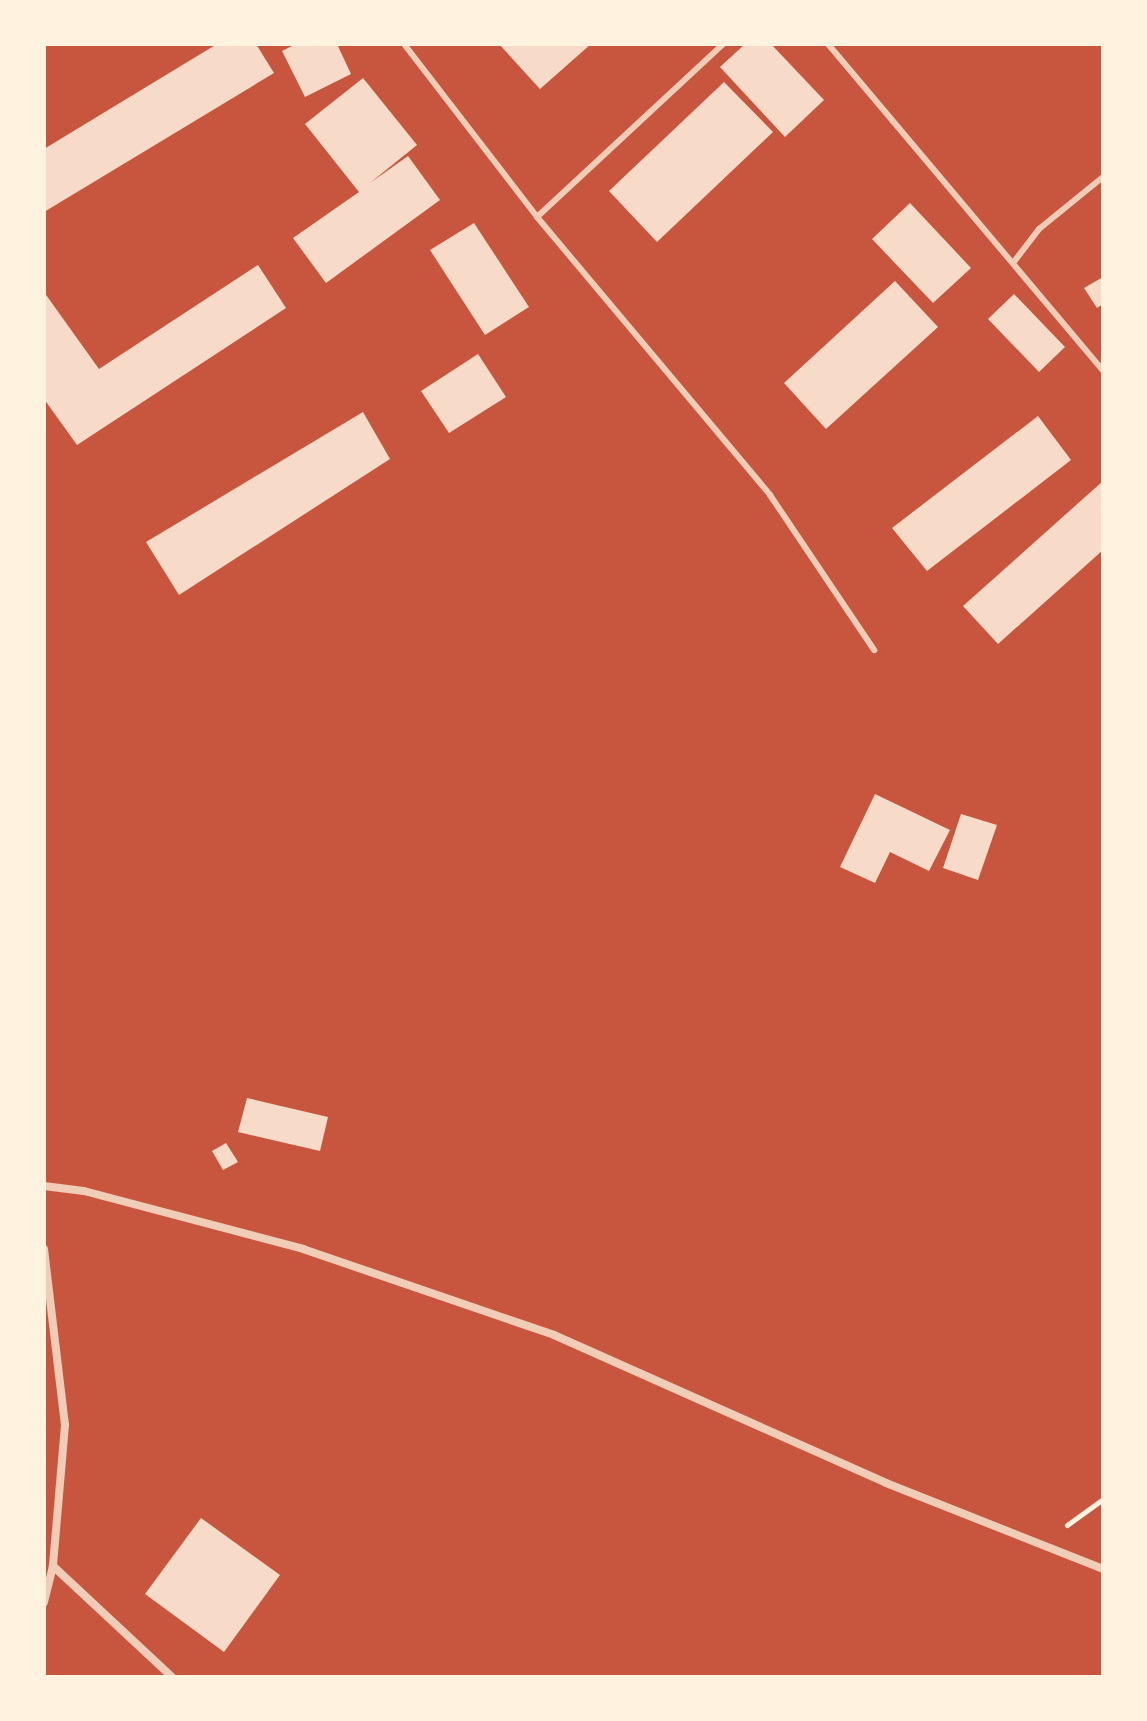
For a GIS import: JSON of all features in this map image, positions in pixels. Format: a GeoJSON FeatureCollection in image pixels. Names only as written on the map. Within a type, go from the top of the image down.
{"type":"FeatureCollection","features":[{"type":"Feature","properties":{"kind":"street"},"geometry":{"type":"LineString","coordinates":[[44,1186],[84,1191],[303,1249],[554,1335],[886,1483],[1103,1569]]}},
{"type":"Feature","properties":{"kind":"street"},"geometry":{"type":"LineString","coordinates":[[44,1249],[65,1425],[53,1566],[44,1603]]}},
{"type":"Feature","properties":{"kind":"street"},"geometry":{"type":"LineString","coordinates":[[53,1566],[172,1677]]}},
{"type":"Feature","properties":{"kind":"lane"},"geometry":{"type":"LineString","coordinates":[[404,44],[537,217],[770,495],[874,650]]}},
{"type":"Feature","properties":{"kind":"lane"},"geometry":{"type":"LineString","coordinates":[[537,217],[723,44]]}},
{"type":"Feature","properties":{"kind":"lane"},"geometry":{"type":"LineString","coordinates":[[828,44],[1103,371]]}},
{"type":"Feature","properties":{"kind":"lane"},"geometry":{"type":"LineString","coordinates":[[1013,263],[1039,229],[1103,177]]}},
{"type":"Feature","properties":{"kind":"building"},"geometry":{"type":"Polygon","coordinates":[[[217,44],[256,44],[274,73],[44,212],[44,149],[217,44]]]}},
{"type":"Feature","properties":{"kind":"building"},"geometry":{"type":"Polygon","coordinates":[[[296,44],[337,44],[351,74],[305,97],[282,51],[296,44]]]}},
{"type":"Feature","properties":{"kind":"building"},"geometry":{"type":"Polygon","coordinates":[[[499,44],[591,44],[540,89],[499,44]]]}},
{"type":"Feature","properties":{"kind":"building"},"geometry":{"type":"Polygon","coordinates":[[[745,44],[771,44],[824,100],[785,137],[720,67],[745,44]]]}},
{"type":"Feature","properties":{"kind":"building"},"geometry":{"type":"Polygon","coordinates":[[[363,78],[417,145],[370,183],[408,156],[440,200],[326,283],[293,238],[359,192],[305,124],[363,78]]]}},
{"type":"Feature","properties":{"kind":"building"},"geometry":{"type":"Polygon","coordinates":[[[724,82],[773,132],[657,242],[609,191],[724,82]]]}},
{"type":"Feature","properties":{"kind":"building"},"geometry":{"type":"Polygon","coordinates":[[[910,203],[971,268],[933,303],[872,239],[910,203]]]}},
{"type":"Feature","properties":{"kind":"building"},"geometry":{"type":"Polygon","coordinates":[[[474,223],[529,307],[485,335],[430,250],[474,223]]]}},
{"type":"Feature","properties":{"kind":"building"},"geometry":{"type":"Polygon","coordinates":[[[258,265],[286,308],[77,445],[44,399],[44,292],[99,369],[258,265]]]}},
{"type":"Feature","properties":{"kind":"building"},"geometry":{"type":"Polygon","coordinates":[[[1103,277],[1103,304],[1097,308],[1084,288],[1103,277]]]}},
{"type":"Feature","properties":{"kind":"building"},"geometry":{"type":"Polygon","coordinates":[[[895,281],[938,327],[826,429],[784,383],[895,281]]]}},
{"type":"Feature","properties":{"kind":"building"},"geometry":{"type":"Polygon","coordinates":[[[1014,294],[1065,347],[1039,372],[988,319],[1014,294]]]}},
{"type":"Feature","properties":{"kind":"building"},"geometry":{"type":"Polygon","coordinates":[[[478,354],[506,397],[449,433],[421,391],[478,354]]]}},
{"type":"Feature","properties":{"kind":"building"},"geometry":{"type":"Polygon","coordinates":[[[363,412],[390,459],[179,595],[146,542],[363,412]]]}},
{"type":"Feature","properties":{"kind":"building"},"geometry":{"type":"Polygon","coordinates":[[[1038,416],[1071,460],[927,571],[892,528],[1038,416]]]}},
{"type":"Feature","properties":{"kind":"building"},"geometry":{"type":"Polygon","coordinates":[[[1103,481],[1103,550],[998,644],[963,606],[1103,481]]]}},
{"type":"Feature","properties":{"kind":"building"},"geometry":{"type":"Polygon","coordinates":[[[875,794],[950,830],[929,871],[890,852],[875,883],[840,867],[875,794]]]}},
{"type":"Feature","properties":{"kind":"building"},"geometry":{"type":"Polygon","coordinates":[[[961,814],[997,825],[978,880],[943,868],[961,814]]]}},
{"type":"Feature","properties":{"kind":"building"},"geometry":{"type":"Polygon","coordinates":[[[247,1098],[328,1117],[320,1151],[238,1132],[247,1098]]]}},
{"type":"Feature","properties":{"kind":"building"},"geometry":{"type":"Polygon","coordinates":[[[226,1143],[238,1162],[223,1170],[212,1151],[226,1143]]]}},
{"type":"Feature","properties":{"kind":"building"},"geometry":{"type":"Polygon","coordinates":[[[201,1518],[280,1575],[224,1652],[145,1594],[201,1518]]]}}]}
